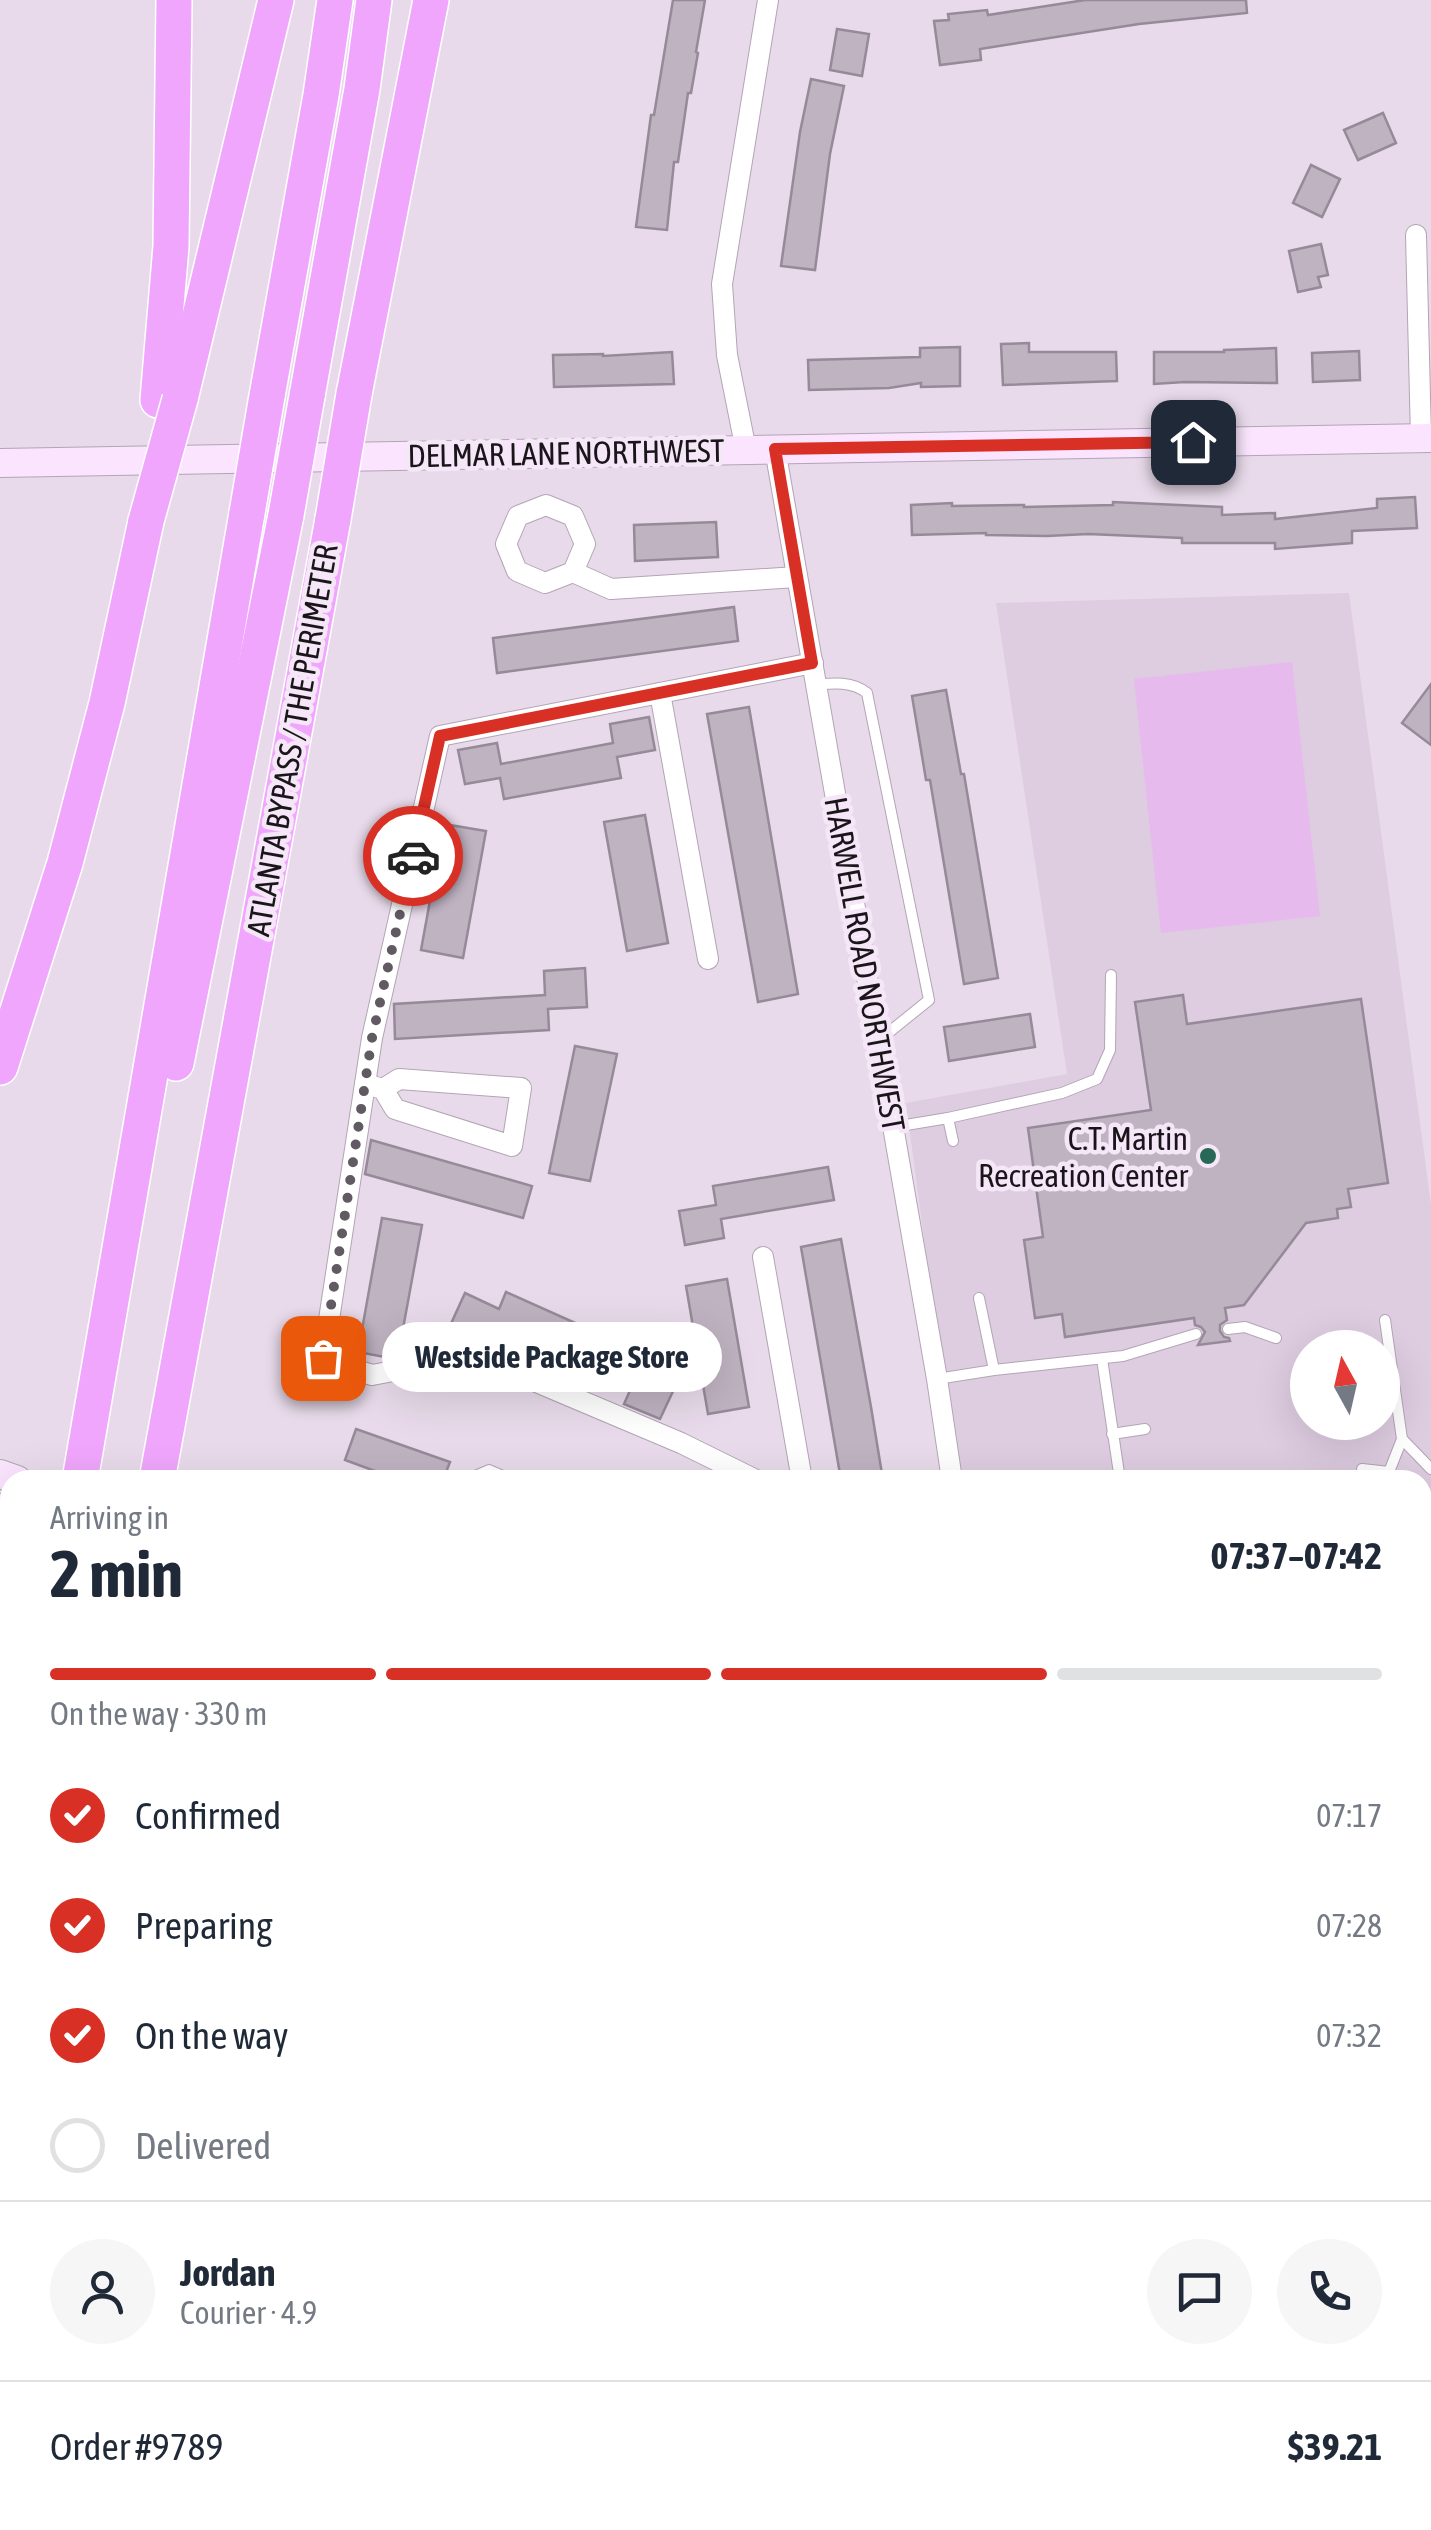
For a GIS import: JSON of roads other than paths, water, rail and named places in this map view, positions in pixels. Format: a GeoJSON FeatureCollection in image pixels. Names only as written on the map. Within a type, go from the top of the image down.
{"type":"FeatureCollection","features":[{"type":"Feature","properties":{"kind":"highway"},"geometry":{"type":"LineString","coordinates":[[169,399],[174,0]]}},
{"type":"Feature","properties":{"kind":"highway"},"geometry":{"type":"LineString","coordinates":[[0,1068],[70,846],[107,702],[169,399],[276,0]]}},
{"type":"Feature","properties":{"kind":"highway"},"geometry":{"type":"LineString","coordinates":[[82,1470],[335,0]]}},
{"type":"Feature","properties":{"kind":"highway"},"geometry":{"type":"LineString","coordinates":[[91,1420],[160,1142],[224,829],[286,516],[362,89],[374,0]]}},
{"type":"Feature","properties":{"kind":"highway","name":"ATLANTA BYPASS / THE PERIMETER"},"geometry":{"type":"LineString","coordinates":[[159,1470],[354,394],[431,2]]}},
{"type":"Feature","properties":{"kind":"street"},"geometry":{"type":"LineString","coordinates":[[746,450],[727,355],[722,284],[768,0]]}},
{"type":"Feature","properties":{"kind":"street"},"geometry":{"type":"LineString","coordinates":[[1416,235],[1426,438]]}},
{"type":"Feature","properties":{"kind":"street","name":"DELMAR LANE NORTHWEST"},"geometry":{"type":"LineString","coordinates":[[0,463],[1426,438]]}},
{"type":"Feature","properties":{"kind":"street","name":"HARWELL ROAD NORTHWEST"},"geometry":{"type":"LineString","coordinates":[[775,449],[951,1470]]}},
{"type":"Feature","properties":{"kind":"street"},"geometry":{"type":"LineString","coordinates":[[573,572],[611,588],[798,577]]}},
{"type":"Feature","properties":{"kind":"street"},"geometry":{"type":"LineString","coordinates":[[736,1470],[475,1356],[372,1375],[323,1358],[374,1086],[372,1038],[440,736],[812,663]]}},
{"type":"Feature","properties":{"kind":"street"},"geometry":{"type":"LineString","coordinates":[[660,693],[708,959]]}},
{"type":"Feature","properties":{"kind":"street"},"geometry":{"type":"LineString","coordinates":[[399,1079],[521,1088],[512,1146],[396,1109],[374,1086],[399,1079]]}},
{"type":"Feature","properties":{"kind":"street"},"geometry":{"type":"LineString","coordinates":[[763,1257],[800,1470]]}},
{"type":"Feature","properties":{"kind":"lane"},"geometry":{"type":"LineString","coordinates":[[816,685],[850,684],[868,693],[928,1000],[878,1041]]}},
{"type":"Feature","properties":{"kind":"lane"},"geometry":{"type":"LineString","coordinates":[[893,1128],[1062,1092],[1097,1080],[1110,1050],[1112,974]]}},
{"type":"Feature","properties":{"kind":"lane"},"geometry":{"type":"LineString","coordinates":[[948,1118],[953,1142]]}},
{"type":"Feature","properties":{"kind":"lane"},"geometry":{"type":"LineString","coordinates":[[979,1298],[994,1370]]}},
{"type":"Feature","properties":{"kind":"lane"},"geometry":{"type":"LineString","coordinates":[[1385,1320],[1387,1330]]}},
{"type":"Feature","properties":{"kind":"lane"},"geometry":{"type":"LineString","coordinates":[[1228,1329],[1245,1327],[1276,1338]]}},
{"type":"Feature","properties":{"kind":"lane"},"geometry":{"type":"LineString","coordinates":[[937,1379],[1123,1356],[1196,1334]]}},
{"type":"Feature","properties":{"kind":"lane"},"geometry":{"type":"LineString","coordinates":[[1102,1359],[1118,1470]]}},
{"type":"Feature","properties":{"kind":"lane"},"geometry":{"type":"LineString","coordinates":[[1391,1470],[1402,1440],[1400,1424]]}},
{"type":"Feature","properties":{"kind":"lane"},"geometry":{"type":"LineString","coordinates":[[1112,1434],[1145,1428]]}},
{"type":"Feature","properties":{"kind":"lane"},"geometry":{"type":"LineString","coordinates":[[1402,1440],[1431,1469]]}},
{"type":"Feature","properties":{"kind":"place","name":"C.T. Martin Recreation Center"},"geometry":{"type":"Point","coordinates":[1208,1156]}},
{"type":"Feature","properties":{"kind":"place","name":"Westside Package Store"},"geometry":{"type":"Point","coordinates":[323,1358]}}]}
